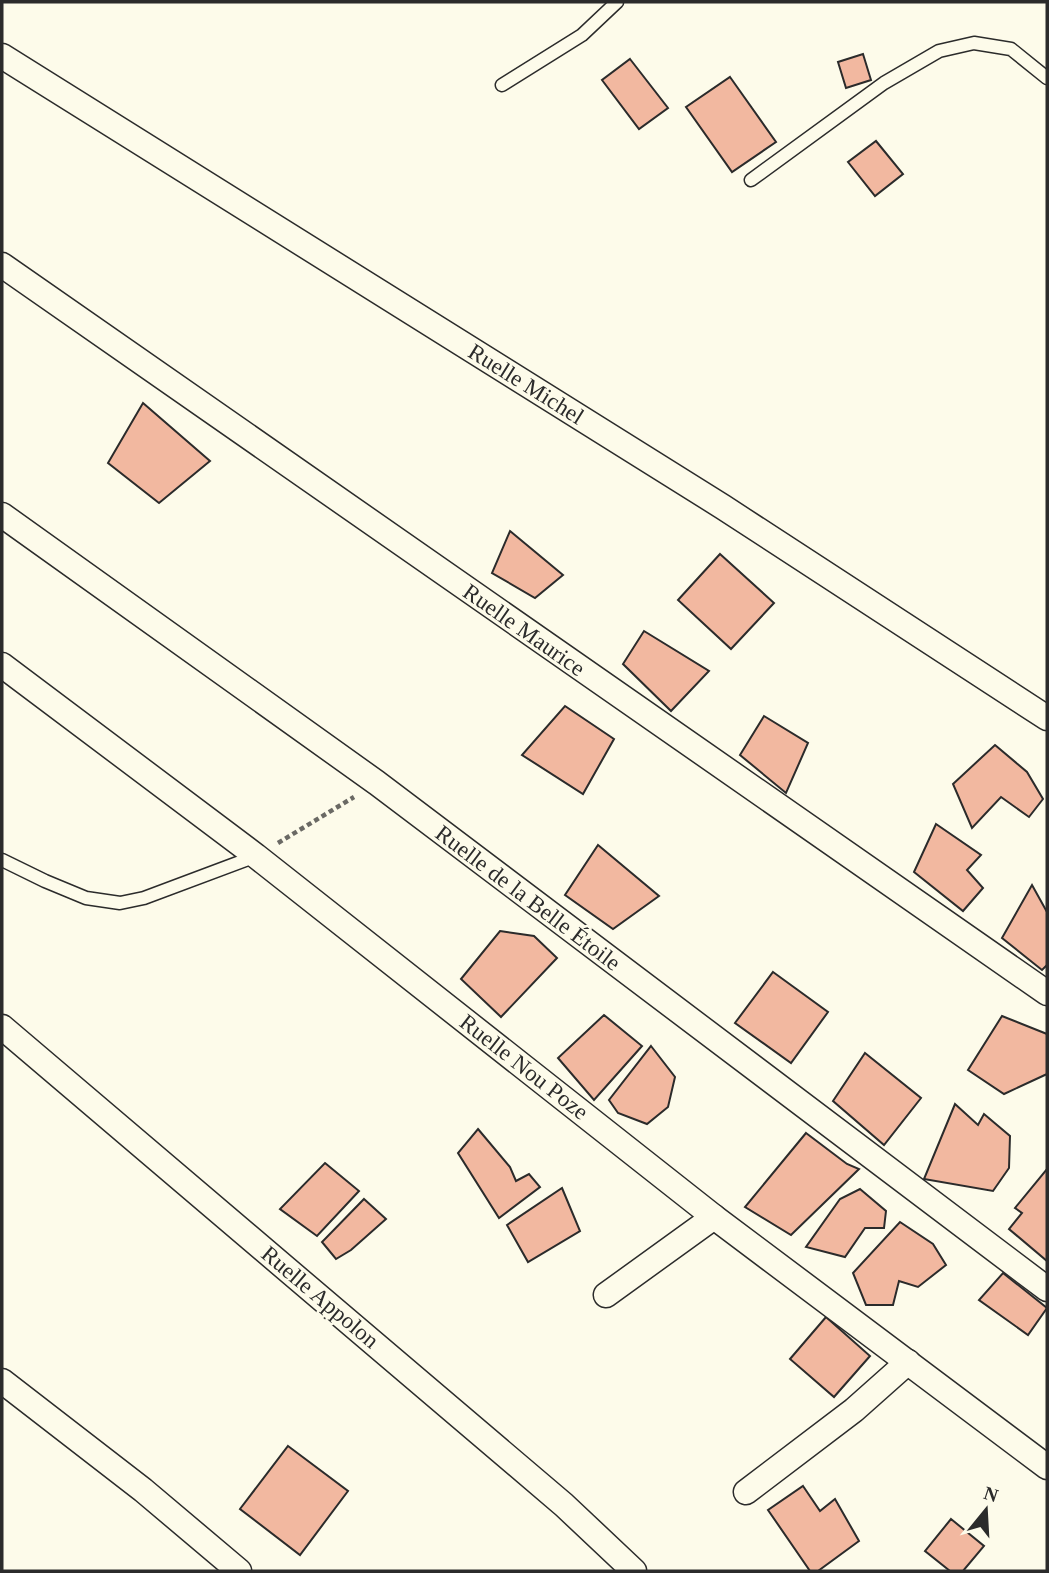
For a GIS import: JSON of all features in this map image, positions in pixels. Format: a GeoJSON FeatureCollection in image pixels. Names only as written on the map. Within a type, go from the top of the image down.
{"type":"FeatureCollection","features":[{"type":"Feature","properties":{"kind":"street","name":"Ruelle Michel"},"geometry":{"type":"LineString","coordinates":[[2,56],[723,508],[1047,718]]}},
{"type":"Feature","properties":{"kind":"street","name":"Ruelle Maurice"},"geometry":{"type":"LineString","coordinates":[[2,265],[1047,993]]}},
{"type":"Feature","properties":{"kind":"street","name":"Ruelle de la Belle Étoile"},"geometry":{"type":"LineString","coordinates":[[2,515],[377,783],[1047,1289]]}},
{"type":"Feature","properties":{"kind":"street","name":"Ruelle Nou Poze"},"geometry":{"type":"LineString","coordinates":[[2,665],[256,856],[714,1217],[1047,1467]]}},
{"type":"Feature","properties":{"kind":"street","name":"Ruelle Appolon"},"geometry":{"type":"LineString","coordinates":[[2,1027],[564,1505],[634,1571]]}},
{"type":"Feature","properties":{"kind":"street"},"geometry":{"type":"LineString","coordinates":[[606,1295],[714,1217]]}},
{"type":"Feature","properties":{"kind":"street"},"geometry":{"type":"LineString","coordinates":[[746,1492],[854,1410],[908,1362]]}},
{"type":"Feature","properties":{"kind":"street"},"geometry":{"type":"LineString","coordinates":[[2,1381],[143,1490],[239,1571]]}},
{"type":"Feature","properties":{"kind":"lane"},"geometry":{"type":"LineString","coordinates":[[502,85],[582,36],[617,2]]}},
{"type":"Feature","properties":{"kind":"lane"},"geometry":{"type":"LineString","coordinates":[[751,180],[884,83],[939,51],[974,43],[1012,49],[1047,78]]}},
{"type":"Feature","properties":{"kind":"lane"},"geometry":{"type":"LineString","coordinates":[[2,860],[86,898],[120,903],[144,898],[256,856]]}},
{"type":"Feature","properties":{"kind":"path"},"geometry":{"type":"LineString","coordinates":[[256,856],[377,783]]}},
{"type":"Feature","properties":{"kind":"building"},"geometry":{"type":"Polygon","coordinates":[[[863,54],[871,80],[846,88],[838,62],[863,54]]]}},
{"type":"Feature","properties":{"kind":"building"},"geometry":{"type":"Polygon","coordinates":[[[630,59],[668,108],[639,129],[602,80],[630,59]]]}},
{"type":"Feature","properties":{"kind":"building"},"geometry":{"type":"Polygon","coordinates":[[[730,77],[776,142],[732,172],[686,107],[730,77]]]}},
{"type":"Feature","properties":{"kind":"building"},"geometry":{"type":"Polygon","coordinates":[[[876,141],[903,174],[875,196],[848,162],[876,141]]]}},
{"type":"Feature","properties":{"kind":"building"},"geometry":{"type":"Polygon","coordinates":[[[143,403],[210,461],[159,503],[108,463],[143,403]]]}},
{"type":"Feature","properties":{"kind":"building"},"geometry":{"type":"Polygon","coordinates":[[[510,531],[563,575],[535,598],[492,573],[510,531]]]}},
{"type":"Feature","properties":{"kind":"building"},"geometry":{"type":"Polygon","coordinates":[[[720,554],[774,603],[731,649],[678,600],[720,554]]]}},
{"type":"Feature","properties":{"kind":"building"},"geometry":{"type":"Polygon","coordinates":[[[644,631],[709,671],[671,711],[623,664],[644,631]]]}},
{"type":"Feature","properties":{"kind":"building"},"geometry":{"type":"Polygon","coordinates":[[[565,706],[614,739],[583,794],[522,755],[565,706]]]}},
{"type":"Feature","properties":{"kind":"building"},"geometry":{"type":"Polygon","coordinates":[[[764,716],[808,743],[786,793],[740,755],[764,716]]]}},
{"type":"Feature","properties":{"kind":"building"},"geometry":{"type":"Polygon","coordinates":[[[995,745],[1027,772],[1043,799],[1029,817],[1001,797],[972,828],[953,784],[995,745]]]}},
{"type":"Feature","properties":{"kind":"building"},"geometry":{"type":"Polygon","coordinates":[[[936,824],[981,855],[967,870],[983,888],[963,911],[914,872],[936,824]]]}},
{"type":"Feature","properties":{"kind":"building"},"geometry":{"type":"Polygon","coordinates":[[[598,845],[659,896],[613,929],[565,895],[598,845]]]}},
{"type":"Feature","properties":{"kind":"building"},"geometry":{"type":"Polygon","coordinates":[[[1032,885],[1047,912],[1047,965],[1042,970],[1002,938],[1032,885]]]}},
{"type":"Feature","properties":{"kind":"building"},"geometry":{"type":"Polygon","coordinates":[[[500,931],[534,936],[557,958],[501,1017],[461,979],[500,931]]]}},
{"type":"Feature","properties":{"kind":"building"},"geometry":{"type":"Polygon","coordinates":[[[773,972],[828,1012],[791,1063],[735,1023],[773,972]]]}},
{"type":"Feature","properties":{"kind":"building"},"geometry":{"type":"Polygon","coordinates":[[[604,1015],[642,1046],[594,1100],[558,1058],[604,1015]]]}},
{"type":"Feature","properties":{"kind":"building"},"geometry":{"type":"Polygon","coordinates":[[[1002,1016],[1047,1034],[1047,1074],[1004,1094],[968,1070],[1002,1016]]]}},
{"type":"Feature","properties":{"kind":"building"},"geometry":{"type":"Polygon","coordinates":[[[651,1046],[675,1077],[668,1107],[647,1124],[618,1113],[609,1100],[651,1046]]]}},
{"type":"Feature","properties":{"kind":"building"},"geometry":{"type":"Polygon","coordinates":[[[865,1053],[921,1098],[884,1145],[833,1101],[865,1053]]]}},
{"type":"Feature","properties":{"kind":"building"},"geometry":{"type":"Polygon","coordinates":[[[955,1104],[978,1125],[984,1114],[1010,1136],[1009,1168],[993,1191],[924,1179],[955,1104]]]}},
{"type":"Feature","properties":{"kind":"building"},"geometry":{"type":"Polygon","coordinates":[[[478,1129],[510,1167],[516,1181],[529,1174],[540,1187],[499,1218],[458,1153],[478,1129]]]}},
{"type":"Feature","properties":{"kind":"building"},"geometry":{"type":"Polygon","coordinates":[[[806,1133],[847,1164],[859,1169],[791,1235],[745,1207],[806,1133]]]}},
{"type":"Feature","properties":{"kind":"building"},"geometry":{"type":"Polygon","coordinates":[[[325,1163],[359,1191],[317,1236],[280,1209],[325,1163]]]}},
{"type":"Feature","properties":{"kind":"building"},"geometry":{"type":"Polygon","coordinates":[[[1047,1169],[1047,1261],[1009,1229],[1022,1213],[1015,1208],[1047,1169]]]}},
{"type":"Feature","properties":{"kind":"building"},"geometry":{"type":"Polygon","coordinates":[[[562,1188],[580,1231],[528,1262],[507,1225],[562,1188]]]}},
{"type":"Feature","properties":{"kind":"building"},"geometry":{"type":"Polygon","coordinates":[[[860,1189],[886,1211],[884,1228],[865,1228],[845,1257],[806,1247],[840,1199],[860,1189]]]}},
{"type":"Feature","properties":{"kind":"building"},"geometry":{"type":"Polygon","coordinates":[[[364,1199],[386,1219],[351,1250],[336,1259],[322,1242],[364,1199]]]}},
{"type":"Feature","properties":{"kind":"building"},"geometry":{"type":"Polygon","coordinates":[[[900,1222],[933,1244],[946,1265],[918,1287],[899,1281],[893,1305],[866,1305],[853,1273],[900,1222]]]}},
{"type":"Feature","properties":{"kind":"building"},"geometry":{"type":"Polygon","coordinates":[[[1003,1273],[1047,1308],[1028,1335],[979,1300],[1003,1273]]]}},
{"type":"Feature","properties":{"kind":"building"},"geometry":{"type":"Polygon","coordinates":[[[826,1317],[870,1356],[834,1397],[790,1359],[826,1317]]]}},
{"type":"Feature","properties":{"kind":"building"},"geometry":{"type":"Polygon","coordinates":[[[288,1446],[348,1491],[300,1555],[240,1509],[288,1446]]]}},
{"type":"Feature","properties":{"kind":"building"},"geometry":{"type":"Polygon","coordinates":[[[803,1486],[820,1511],[835,1499],[859,1541],[818,1571],[810,1571],[768,1510],[803,1486]]]}},
{"type":"Feature","properties":{"kind":"building"},"geometry":{"type":"Polygon","coordinates":[[[951,1519],[984,1546],[963,1571],[950,1571],[925,1551],[951,1519]]]}}]}
